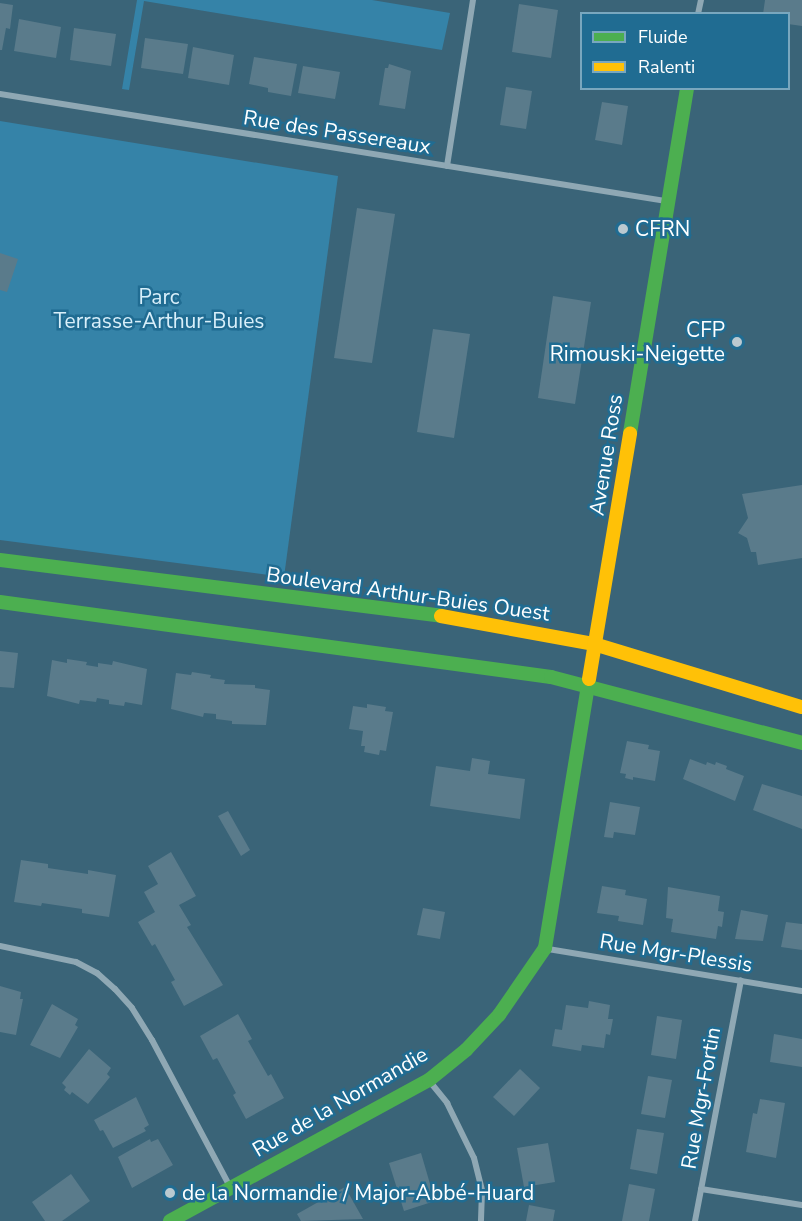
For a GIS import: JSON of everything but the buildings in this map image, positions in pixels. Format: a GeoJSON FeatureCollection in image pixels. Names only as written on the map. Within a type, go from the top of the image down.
{"type":"FeatureCollection","features":[{"type":"Feature","properties":{"kind":"street"},"geometry":{"type":"LineString","coordinates":[[447,166],[473,0]]}},
{"type":"Feature","properties":{"kind":"street","name":"Avenue Ross"},"geometry":{"type":"LineString","coordinates":[[587,686],[602,608],[687,90]]}},
{"type":"Feature","properties":{"kind":"street","name":"Rue des Passereaux"},"geometry":{"type":"LineString","coordinates":[[0,94],[669,202]]}},
{"type":"Feature","properties":{"kind":"street","name":"Boulevard Arthur-Buies Ouest"},"geometry":{"type":"LineString","coordinates":[[0,560],[436,615],[594,644],[802,707]]}},
{"type":"Feature","properties":{"kind":"street"},"geometry":{"type":"LineString","coordinates":[[0,602],[435,659],[587,686],[802,743]]}},
{"type":"Feature","properties":{"kind":"street","name":"Rue de la Normandie"},"geometry":{"type":"LineString","coordinates":[[170,1221],[429,1080],[466,1050],[499,1015],[545,948],[584,723],[587,686]]}},
{"type":"Feature","properties":{"kind":"street"},"geometry":{"type":"LineString","coordinates":[[0,946],[76,962],[97,973],[115,989],[132,1008],[152,1040],[231,1188]]}},
{"type":"Feature","properties":{"kind":"street","name":"Rue Mgr-Plessis"},"geometry":{"type":"LineString","coordinates":[[545,948],[802,991]]}},
{"type":"Feature","properties":{"kind":"street","name":"Rue Mgr-Fortin"},"geometry":{"type":"LineString","coordinates":[[695,1221],[741,980]]}},
{"type":"Feature","properties":{"kind":"street"},"geometry":{"type":"LineString","coordinates":[[429,1080],[447,1103],[474,1158],[482,1191],[481,1221]]}},
{"type":"Feature","properties":{"kind":"street"},"geometry":{"type":"LineString","coordinates":[[701,1189],[802,1205]]}},
{"type":"Feature","properties":{"kind":"green space"},"geometry":{"type":"Polygon","coordinates":[[[137,0],[372,0],[450,13],[442,50],[144,1],[129,90],[122,89],[137,0]]]}},
{"type":"Feature","properties":{"kind":"green space","name":"Parc Terrasse-Arthur-Buies"},"geometry":{"type":"Polygon","coordinates":[[[0,121],[338,176],[284,577],[0,540],[0,121]]]}},
{"type":"Feature","properties":{"kind":"traffic: fast"},"geometry":{"type":"LineString","coordinates":[[630,433],[687,90]]}},
{"type":"Feature","properties":{"kind":"traffic: fast"},"geometry":{"type":"LineString","coordinates":[[0,560],[441,616]]}},
{"type":"Feature","properties":{"kind":"traffic: fast"},"geometry":{"type":"LineString","coordinates":[[0,602],[551,677],[802,743]]}},
{"type":"Feature","properties":{"kind":"traffic: fast"},"geometry":{"type":"LineString","coordinates":[[170,1221],[429,1080],[466,1050],[499,1015],[545,948],[589,679]]}},
{"type":"Feature","properties":{"kind":"traffic: slow"},"geometry":{"type":"LineString","coordinates":[[589,679],[630,433]]}},
{"type":"Feature","properties":{"kind":"traffic: slow"},"geometry":{"type":"LineString","coordinates":[[441,616],[594,644],[802,707]]}},
{"type":"Feature","properties":{"kind":"place","name":"CFRN"},"geometry":{"type":"Point","coordinates":[623,229]}},
{"type":"Feature","properties":{"kind":"place","name":"CFP Rimouski-Neigette"},"geometry":{"type":"Point","coordinates":[737,342]}},
{"type":"Feature","properties":{"kind":"place","name":"de la Normandie / Major-Abbé-Huard"},"geometry":{"type":"Point","coordinates":[170,1193]}}]}
